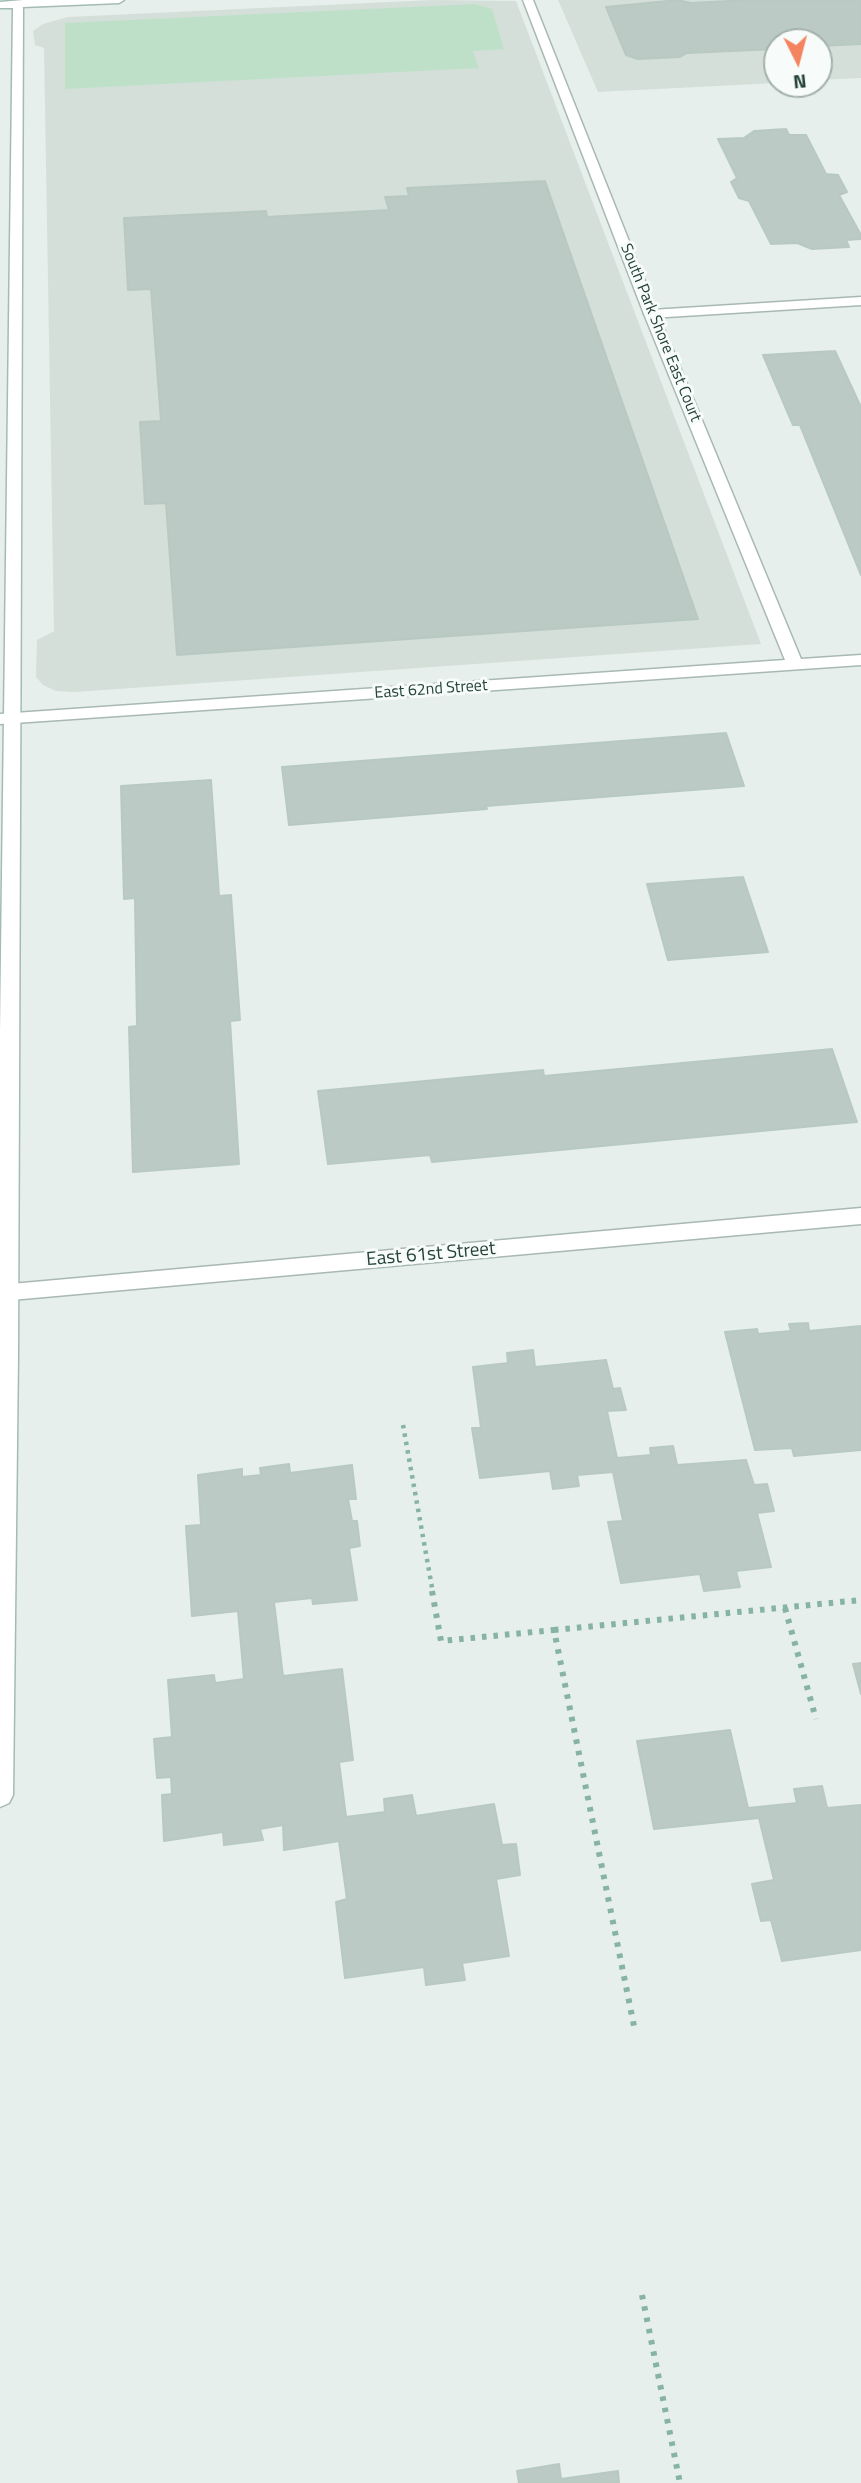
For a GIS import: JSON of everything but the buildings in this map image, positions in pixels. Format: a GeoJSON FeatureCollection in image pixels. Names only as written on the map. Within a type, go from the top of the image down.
{"type":"FeatureCollection","features":[{"type":"Feature","properties":{"kind":"street"},"geometry":{"type":"LineString","coordinates":[[0,5],[18,2],[119,0]]}},
{"type":"Feature","properties":{"kind":"street","name":"South Park Shore East Court"},"geometry":{"type":"LineString","coordinates":[[528,0],[651,314],[795,665]]}},
{"type":"Feature","properties":{"kind":"street"},"geometry":{"type":"LineString","coordinates":[[0,1795],[6,718],[18,2]]}},
{"type":"Feature","properties":{"kind":"street"},"geometry":{"type":"LineString","coordinates":[[651,314],[861,301]]}},
{"type":"Feature","properties":{"kind":"street","name":"East 62nd Street"},"geometry":{"type":"LineString","coordinates":[[6,718],[861,660]]}},
{"type":"Feature","properties":{"kind":"street","name":"East 61st Street"},"geometry":{"type":"LineString","coordinates":[[4,1292],[861,1216]]}},
{"type":"Feature","properties":{"kind":"path"},"geometry":{"type":"LineString","coordinates":[[403,1425],[441,1641],[861,1600]]}},
{"type":"Feature","properties":{"kind":"path"},"geometry":{"type":"LineString","coordinates":[[785,1608],[816,1719]]}},
{"type":"Feature","properties":{"kind":"path"},"geometry":{"type":"LineString","coordinates":[[555,1630],[635,2031]]}},
{"type":"Feature","properties":{"kind":"path"},"geometry":{"type":"LineString","coordinates":[[642,2295],[680,2483]]}},
{"type":"Feature","properties":{"kind":"shaded area"},"geometry":{"type":"Polygon","coordinates":[[[433,0],[516,1],[761,644],[75,692],[56,691],[43,685],[36,677],[37,640],[54,631],[44,48],[35,45],[33,31],[43,24],[68,17],[433,0]]]}},
{"type":"Feature","properties":{"kind":"shaded area"},"geometry":{"type":"Polygon","coordinates":[[[558,0],[861,0],[861,78],[833,79],[833,28],[763,28],[763,84],[598,92],[558,0]]]}},
{"type":"Feature","properties":{"kind":"green space"},"geometry":{"type":"Polygon","coordinates":[[[475,4],[492,9],[504,49],[473,51],[479,68],[65,89],[65,23],[475,4]]]}}]}
